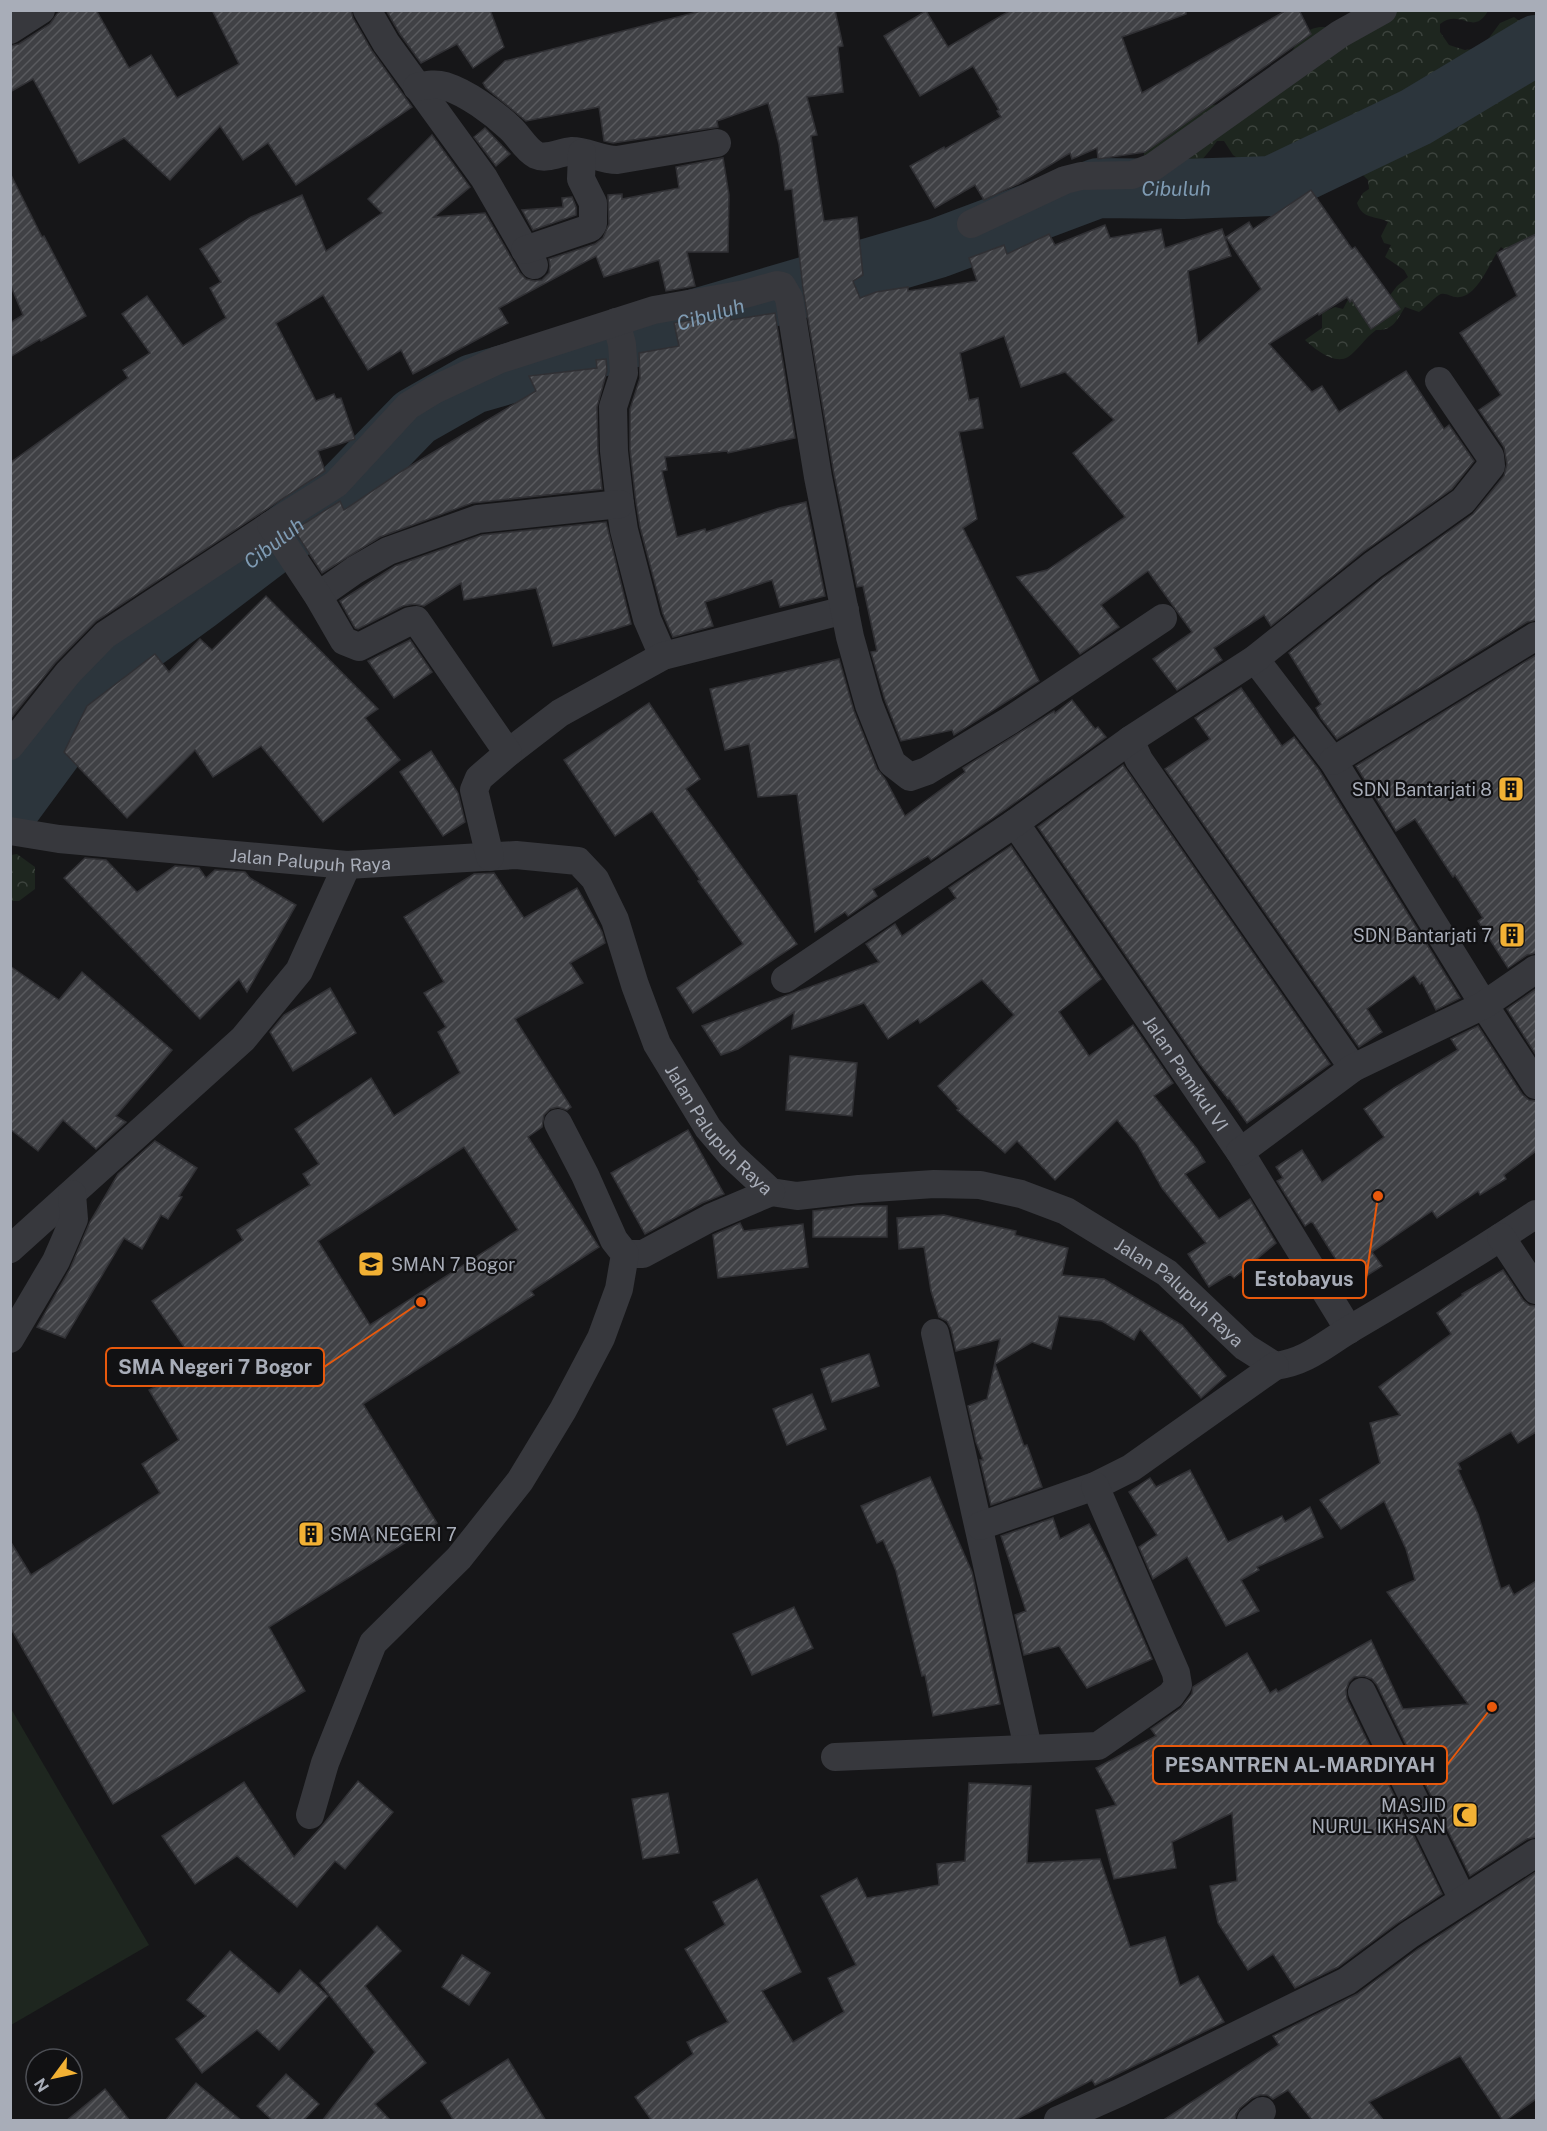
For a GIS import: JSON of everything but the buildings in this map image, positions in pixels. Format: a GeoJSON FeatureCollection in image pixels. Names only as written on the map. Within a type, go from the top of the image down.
{"type":"FeatureCollection","features":[{"type":"Feature","properties":{"kind":"street"},"geometry":{"type":"LineString","coordinates":[[10,30],[41,10]]}},
{"type":"Feature","properties":{"kind":"street"},"geometry":{"type":"LineString","coordinates":[[367,10],[386,43],[484,178],[530,258],[590,228],[593,224],[593,203],[581,179],[582,153]]}},
{"type":"Feature","properties":{"kind":"street"},"geometry":{"type":"LineString","coordinates":[[971,224],[1065,180],[1081,176],[1132,175],[1153,166],[1334,22],[1383,10]]}},
{"type":"Feature","properties":{"kind":"street"},"geometry":{"type":"LineString","coordinates":[[417,87],[433,84],[444,86],[474,101],[511,129],[537,155],[543,157],[568,152],[617,160],[717,143]]}},
{"type":"Feature","properties":{"kind":"street"},"geometry":{"type":"LineString","coordinates":[[10,746],[68,673],[105,635],[277,535],[336,484],[408,406],[434,390],[498,360],[618,332],[654,310],[745,294],[777,285],[786,292],[818,477],[850,637],[869,705],[892,764],[910,777],[927,771],[1009,721],[1163,618]]}},
{"type":"Feature","properties":{"kind":"street"},"geometry":{"type":"LineString","coordinates":[[618,332],[624,373],[613,407],[614,452],[620,504],[624,530],[647,619],[663,656]]}},
{"type":"Feature","properties":{"kind":"street"},"geometry":{"type":"LineString","coordinates":[[785,979],[1015,823],[1130,740],[1255,659],[1373,565],[1463,501],[1491,466],[1490,456],[1439,381]]}},
{"type":"Feature","properties":{"kind":"street"},"geometry":{"type":"LineString","coordinates":[[318,596],[355,570],[388,551],[478,519],[620,504]]}},
{"type":"Feature","properties":{"kind":"street"},"geometry":{"type":"LineString","coordinates":[[277,535],[344,640],[359,647],[416,620],[508,753]]}},
{"type":"Feature","properties":{"kind":"street"},"geometry":{"type":"LineString","coordinates":[[490,856],[474,790],[478,778],[560,713],[663,656],[845,610]]}},
{"type":"Feature","properties":{"kind":"street"},"geometry":{"type":"LineString","coordinates":[[1333,761],[1536,636]]}},
{"type":"Feature","properties":{"kind":"street"},"geometry":{"type":"LineString","coordinates":[[1255,659],[1333,761],[1536,1085]]}},
{"type":"Feature","properties":{"kind":"street"},"geometry":{"type":"LineString","coordinates":[[1130,740],[1139,760],[1353,1068]]}},
{"type":"Feature","properties":{"kind":"street","name":"Jalan Pamikul VI"},"geometry":{"type":"LineString","coordinates":[[1015,823],[1240,1152],[1349,1330]]}},
{"type":"Feature","properties":{"kind":"street","name":"Jalan Palupuh Raya"},"geometry":{"type":"LineString","coordinates":[[10,831],[59,839],[347,865],[490,856],[534,856],[578,861],[595,879],[615,920],[635,985],[657,1044],[708,1128],[731,1155],[771,1192],[797,1196],[859,1188],[934,1184],[980,1185],[1021,1194],[1066,1211],[1167,1273],[1245,1347],[1275,1366]]}},
{"type":"Feature","properties":{"kind":"street"},"geometry":{"type":"LineString","coordinates":[[10,1249],[243,1039],[299,971],[347,865]]}},
{"type":"Feature","properties":{"kind":"street"},"geometry":{"type":"LineString","coordinates":[[1240,1152],[1353,1068],[1484,1005],[1536,969]]}},
{"type":"Feature","properties":{"kind":"street"},"geometry":{"type":"LineString","coordinates":[[310,1815],[325,1763],[373,1643],[459,1558],[520,1481],[601,1338],[619,1289],[625,1254],[614,1240],[585,1175],[558,1123]]}},
{"type":"Feature","properties":{"kind":"street"},"geometry":{"type":"LineString","coordinates":[[625,1254],[643,1254],[710,1218],[771,1192]]}},
{"type":"Feature","properties":{"kind":"street"},"geometry":{"type":"LineString","coordinates":[[10,1339],[56,1261],[66,1238],[74,1219],[72,1194]]}},
{"type":"Feature","properties":{"kind":"street"},"geometry":{"type":"LineString","coordinates":[[980,1526],[1095,1486],[1131,1468],[1275,1366],[1292,1364],[1316,1352],[1536,1214]]}},
{"type":"Feature","properties":{"kind":"street"},"geometry":{"type":"LineString","coordinates":[[1501,1237],[1536,1290]]}},
{"type":"Feature","properties":{"kind":"street"},"geometry":{"type":"LineString","coordinates":[[935,1333],[1028,1748]]}},
{"type":"Feature","properties":{"kind":"street"},"geometry":{"type":"LineString","coordinates":[[835,1756],[1098,1746],[1172,1695],[1178,1685],[1176,1673],[1095,1486]]}},
{"type":"Feature","properties":{"kind":"street"},"geometry":{"type":"LineString","coordinates":[[1362,1692],[1463,1900]]}},
{"type":"Feature","properties":{"kind":"street"},"geometry":{"type":"LineString","coordinates":[[1058,2121],[1119,2094],[1347,1981],[1409,1935],[1536,1853]]}},
{"type":"Feature","properties":{"kind":"green space"},"geometry":{"type":"Polygon","coordinates":[[[1354,11],[1488,11],[1477,22],[1454,19],[1440,24],[1440,32],[1449,45],[1465,50],[1486,42],[1500,23],[1514,17],[1527,27],[1536,28],[1536,254],[1518,255],[1501,247],[1478,284],[1468,294],[1455,297],[1441,294],[1419,312],[1405,307],[1391,327],[1376,330],[1348,357],[1337,359],[1325,355],[1305,340],[1322,328],[1322,313],[1335,307],[1343,309],[1351,294],[1387,299],[1408,277],[1404,270],[1385,257],[1391,245],[1384,243],[1381,236],[1388,222],[1366,215],[1357,203],[1363,193],[1369,189],[1368,180],[1362,174],[1310,151],[1285,164],[1275,162],[1271,156],[1256,186],[1238,201],[1230,200],[1227,189],[1231,180],[1250,170],[1246,164],[1233,155],[1224,141],[1217,141],[1199,163],[1177,176],[1158,175],[1144,158],[1144,151],[1201,106],[1223,104],[1292,52],[1308,31],[1328,27],[1346,31],[1354,11]]]}},
{"type":"Feature","properties":{"kind":"green space"},"geometry":{"type":"Polygon","coordinates":[[[17,854],[35,867],[35,889],[19,901],[11,901],[11,855],[17,854]]]}},
{"type":"Feature","properties":{"kind":"green space"},"geometry":{"type":"Polygon","coordinates":[[[10,1707],[149,1945],[11,2025],[10,2025],[10,1707]]]}},
{"type":"Feature","properties":{"kind":"waterway","name":"Cibuluh"},"geometry":{"type":"LineString","coordinates":[[10,808],[121,657],[344,490],[415,417],[473,384],[938,248],[1098,188],[1183,189],[1272,186],[1416,117],[1536,45]]}},
{"type":"Feature","properties":{"kind":"place","name":"SDN Bantarjati 8"},"geometry":{"type":"Point","coordinates":[1511,789]}},
{"type":"Feature","properties":{"kind":"place","name":"SDN Bantarjati 7"},"geometry":{"type":"Point","coordinates":[1512,935]}},
{"type":"Feature","properties":{"kind":"place","name":"Estobayus"},"geometry":{"type":"Point","coordinates":[1378,1196]}},
{"type":"Feature","properties":{"kind":"place","name":"SMAN 7 Bogor"},"geometry":{"type":"Point","coordinates":[371,1264]}},
{"type":"Feature","properties":{"kind":"place","name":"SMA Negeri 7 Bogor"},"geometry":{"type":"Point","coordinates":[421,1302]}},
{"type":"Feature","properties":{"kind":"place","name":"SMA NEGERI 7"},"geometry":{"type":"Point","coordinates":[311,1534]}},
{"type":"Feature","properties":{"kind":"place","name":"PESANTREN AL-MARDIYAH"},"geometry":{"type":"Point","coordinates":[1492,1707]}},
{"type":"Feature","properties":{"kind":"place","name":"MASJID NURUL IKHSAN"},"geometry":{"type":"Point","coordinates":[1465,1815]}}]}
